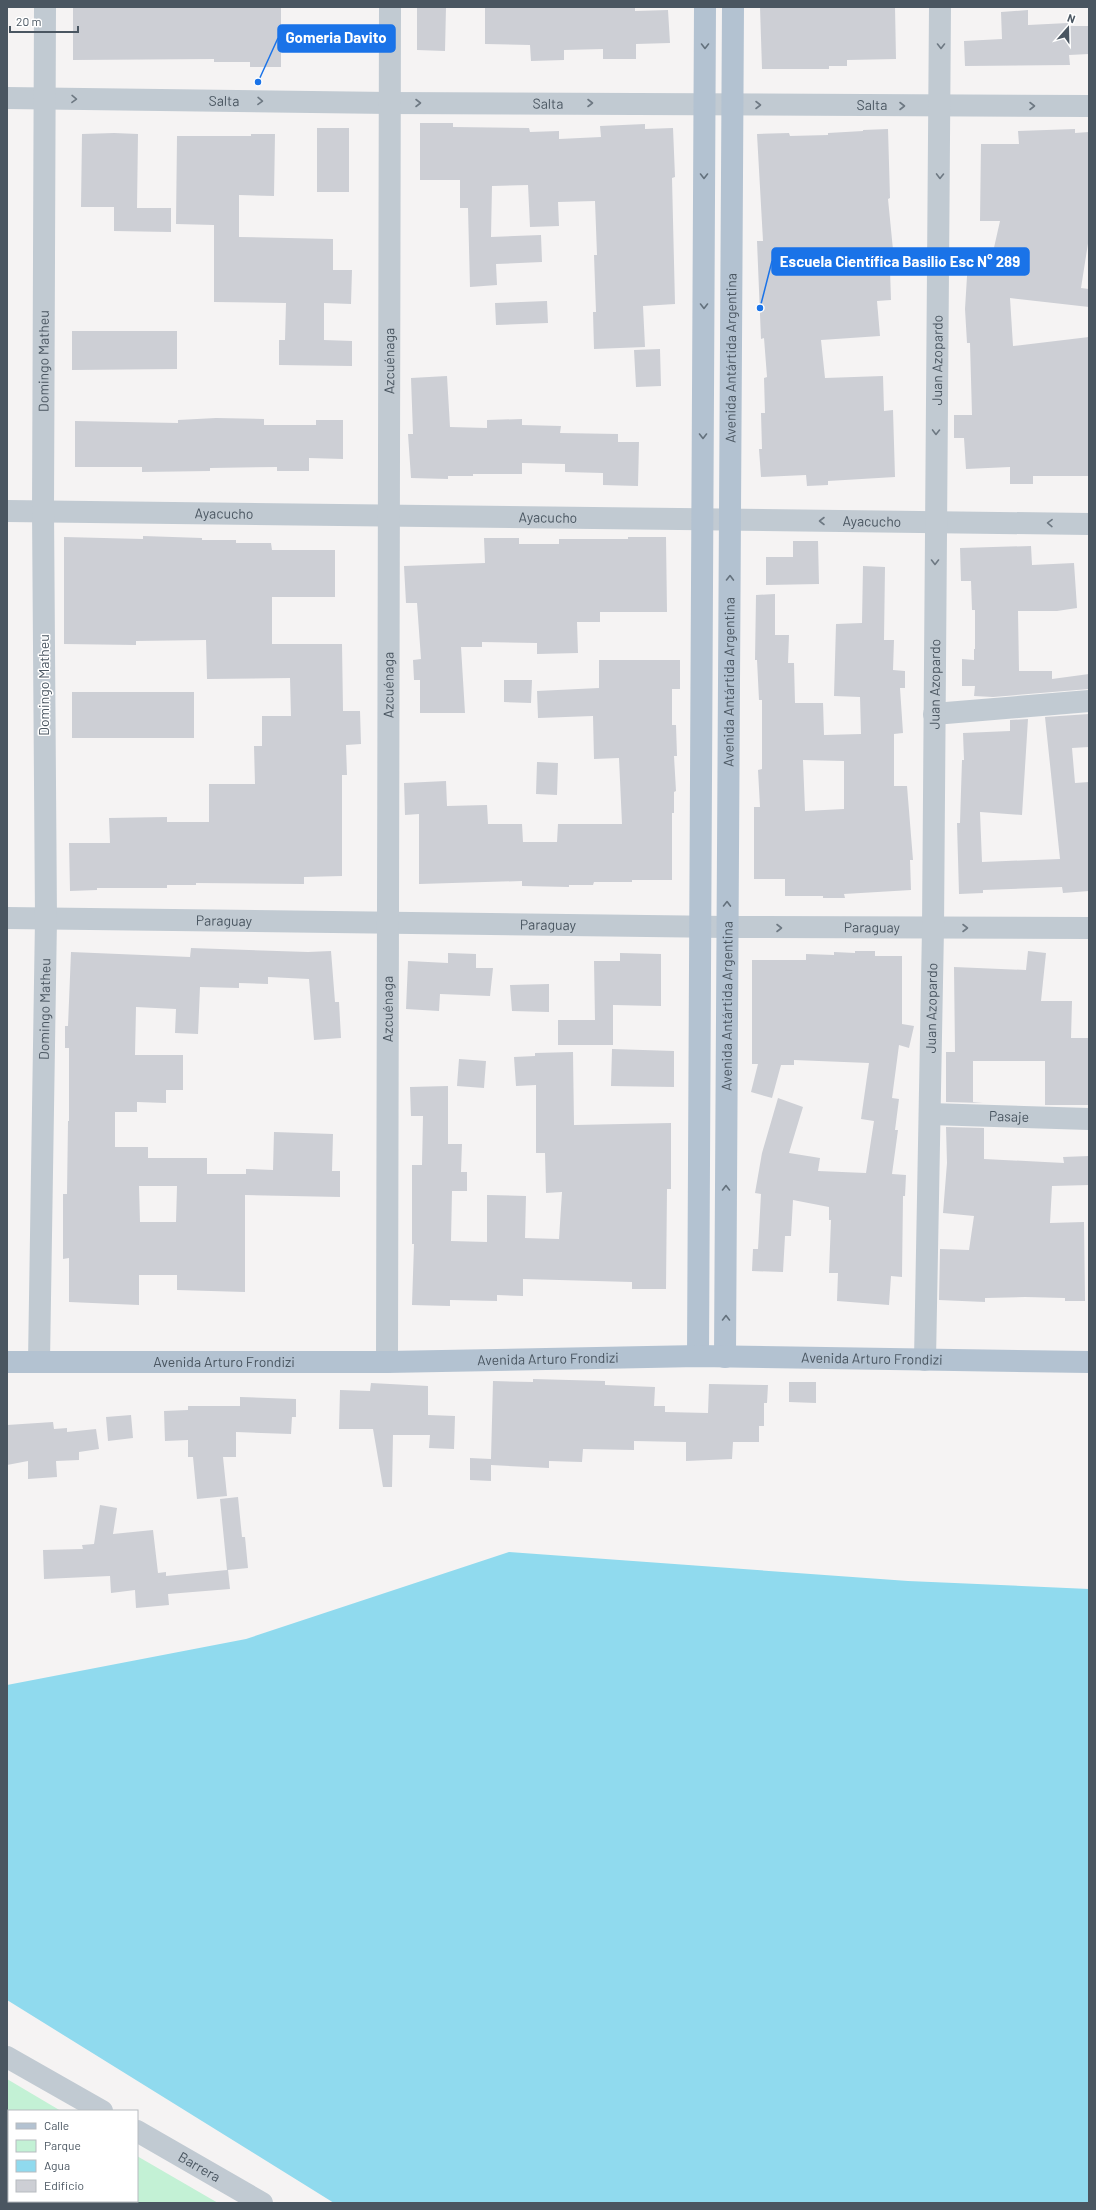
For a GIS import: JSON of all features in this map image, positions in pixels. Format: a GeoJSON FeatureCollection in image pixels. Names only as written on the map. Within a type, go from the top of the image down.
{"type":"FeatureCollection","features":[{"type":"Feature","properties":{"kind":"main road","name":"Avenida Antártida Argentina"},"geometry":{"type":"LineString","coordinates":[[698,1356],[705,103],[704,7]]}},
{"type":"Feature","properties":{"kind":"main road","name":"Avenida Antártida Argentina"},"geometry":{"type":"LineString","coordinates":[[725,1357],[726,928],[733,7]]}},
{"type":"Feature","properties":{"kind":"main road","name":"Avenida Arturo Frondizi"},"geometry":{"type":"LineString","coordinates":[[7,1362],[387,1362],[698,1356],[1089,1362]]}},
{"type":"Feature","properties":{"kind":"street","name":"Domingo Matheu"},"geometry":{"type":"LineString","coordinates":[[39,1362],[46,919],[43,511],[46,7]]}},
{"type":"Feature","properties":{"kind":"street","name":"Azcuénaga"},"geometry":{"type":"LineString","coordinates":[[387,1362],[390,7]]}},
{"type":"Feature","properties":{"kind":"street","name":"Juan Azopardo"},"geometry":{"type":"LineString","coordinates":[[925,1360],[933,928],[935,522],[941,106],[940,7]]}},
{"type":"Feature","properties":{"kind":"street","name":"Salta"},"geometry":{"type":"LineString","coordinates":[[7,98],[389,103],[705,103],[733,105],[1089,106]]}},
{"type":"Feature","properties":{"kind":"street","name":"Ayacucho"},"geometry":{"type":"LineString","coordinates":[[7,511],[702,521],[1089,524]]}},
{"type":"Feature","properties":{"kind":"street"},"geometry":{"type":"LineString","coordinates":[[934,714],[1089,701]]}},
{"type":"Feature","properties":{"kind":"street","name":"Paraguay"},"geometry":{"type":"LineString","coordinates":[[7,918],[387,922],[726,928],[1089,928]]}},
{"type":"Feature","properties":{"kind":"street","name":"Pasaje"},"geometry":{"type":"LineString","coordinates":[[930,1114],[1089,1119]]}},
{"type":"Feature","properties":{"kind":"street"},"geometry":{"type":"LineString","coordinates":[[7,2057],[100,2110]]}},
{"type":"Feature","properties":{"kind":"street","name":"Barrera"},"geometry":{"type":"LineString","coordinates":[[138,2132],[262,2203]]}},
{"type":"Feature","properties":{"kind":"green space"},"geometry":{"type":"Polygon","coordinates":[[[7,2079],[59,2110],[8,2110],[8,2202],[138,2202],[138,2157],[218,2203],[7,2203],[7,2079]]]}},
{"type":"Feature","properties":{"kind":"water"},"geometry":{"type":"Polygon","coordinates":[[[509,1552],[908,1581],[1089,1589],[1089,2203],[334,2203],[7,2000],[7,1685],[246,1639],[509,1552]]]}},
{"type":"Feature","properties":{"kind":"building"},"geometry":{"type":"Polygon","coordinates":[[[73,7],[281,7],[281,67],[250,67],[250,62],[214,62],[214,59],[73,60],[73,7]]]}},
{"type":"Feature","properties":{"kind":"building"},"geometry":{"type":"Polygon","coordinates":[[[417,7],[446,7],[445,51],[417,50],[417,7]]]}},
{"type":"Feature","properties":{"kind":"building"},"geometry":{"type":"Polygon","coordinates":[[[485,7],[635,7],[635,11],[668,10],[670,43],[636,44],[636,59],[603,59],[603,49],[564,50],[564,60],[531,61],[530,45],[485,44],[485,7]]]}},
{"type":"Feature","properties":{"kind":"building"},"geometry":{"type":"Polygon","coordinates":[[[760,7],[895,7],[896,59],[847,60],[847,66],[829,66],[829,69],[762,69],[760,7]]]}},
{"type":"Feature","properties":{"kind":"building"},"geometry":{"type":"Polygon","coordinates":[[[1028,10],[1028,25],[1068,23],[1068,26],[1089,26],[1089,54],[1069,55],[1070,65],[965,66],[964,41],[1002,39],[1001,12],[1028,10]]]}},
{"type":"Feature","properties":{"kind":"building"},"geometry":{"type":"Polygon","coordinates":[[[420,123],[453,123],[453,127],[529,128],[530,132],[559,131],[559,139],[601,137],[600,126],[645,124],[645,129],[673,128],[675,177],[672,178],[675,304],[643,306],[645,347],[594,349],[593,312],[596,312],[594,255],[597,255],[595,201],[558,202],[559,226],[530,227],[528,185],[492,186],[491,237],[541,235],[542,262],[496,264],[497,285],[470,287],[468,208],[460,208],[460,180],[420,180],[420,123]]]}},
{"type":"Feature","properties":{"kind":"building"},"geometry":{"type":"Polygon","coordinates":[[[317,128],[349,128],[349,192],[317,192],[317,128]]]}},
{"type":"Feature","properties":{"kind":"building"},"geometry":{"type":"Polygon","coordinates":[[[888,129],[890,198],[888,199],[895,270],[890,270],[891,300],[877,301],[880,336],[821,340],[825,378],[883,376],[884,411],[893,410],[895,477],[828,481],[828,485],[807,486],[806,475],[761,477],[759,449],[762,449],[761,413],[765,413],[764,378],[767,377],[764,338],[761,339],[757,241],[763,241],[757,134],[789,133],[790,136],[828,135],[828,133],[888,129]]]}},
{"type":"Feature","properties":{"kind":"building"},"geometry":{"type":"Polygon","coordinates":[[[1075,129],[1075,133],[1089,132],[1089,237],[1081,288],[1089,289],[1089,307],[1010,298],[1013,346],[1089,337],[1089,476],[1033,476],[1033,484],[1010,484],[1010,467],[966,469],[964,438],[954,438],[954,415],[972,415],[970,343],[967,343],[965,309],[968,260],[991,261],[1000,221],[980,221],[981,144],[1019,144],[1018,131],[1075,129]]]}},
{"type":"Feature","properties":{"kind":"building"},"geometry":{"type":"Polygon","coordinates":[[[82,134],[138,134],[137,208],[171,208],[171,232],[114,231],[114,207],[81,207],[82,134]]]}},
{"type":"Feature","properties":{"kind":"building"},"geometry":{"type":"Polygon","coordinates":[[[251,134],[275,134],[274,196],[239,195],[239,237],[333,239],[333,270],[352,270],[351,304],[324,303],[324,340],[352,341],[352,366],[279,365],[279,340],[285,340],[286,303],[214,302],[214,225],[176,224],[177,136],[251,136],[251,134]]]}},
{"type":"Feature","properties":{"kind":"building"},"geometry":{"type":"Polygon","coordinates":[[[547,301],[548,323],[496,325],[495,303],[547,301]]]}},
{"type":"Feature","properties":{"kind":"building"},"geometry":{"type":"Polygon","coordinates":[[[72,331],[177,331],[177,369],[72,370],[72,331]]]}},
{"type":"Feature","properties":{"kind":"building"},"geometry":{"type":"Polygon","coordinates":[[[660,349],[661,386],[636,387],[634,350],[660,349]]]}},
{"type":"Feature","properties":{"kind":"building"},"geometry":{"type":"Polygon","coordinates":[[[447,376],[450,427],[487,428],[487,420],[522,419],[522,425],[561,426],[560,433],[618,434],[618,442],[639,442],[638,486],[603,485],[603,473],[565,472],[565,464],[522,463],[522,474],[473,474],[473,476],[448,476],[448,479],[411,478],[408,434],[413,434],[411,378],[447,376]]]}},
{"type":"Feature","properties":{"kind":"building"},"geometry":{"type":"Polygon","coordinates":[[[216,418],[264,419],[264,425],[316,425],[316,420],[343,420],[343,459],[309,458],[309,471],[277,471],[277,467],[210,468],[210,471],[142,472],[142,467],[75,467],[75,421],[178,423],[178,420],[216,418]]]}},
{"type":"Feature","properties":{"kind":"building"},"geometry":{"type":"Polygon","coordinates":[[[143,536],[202,538],[202,540],[236,540],[236,543],[271,543],[272,550],[335,550],[335,597],[272,597],[272,644],[342,644],[343,711],[360,711],[361,744],[346,745],[347,775],[342,775],[342,876],[304,877],[304,884],[196,883],[196,885],[167,885],[167,888],[97,888],[97,890],[70,891],[69,843],[110,843],[109,818],[167,817],[167,822],[209,822],[209,784],[255,784],[254,746],[262,746],[262,716],[291,716],[290,678],[207,679],[206,640],[136,641],[136,645],[64,644],[64,537],[143,539],[143,536]]]}},
{"type":"Feature","properties":{"kind":"building"},"geometry":{"type":"Polygon","coordinates":[[[628,537],[666,537],[667,612],[600,612],[600,622],[577,622],[578,653],[537,654],[537,643],[482,642],[482,647],[461,647],[465,713],[420,713],[420,680],[414,680],[413,660],[421,659],[417,603],[406,603],[404,566],[485,563],[484,538],[519,538],[519,544],[559,544],[559,539],[628,539],[628,537]]]}},
{"type":"Feature","properties":{"kind":"building"},"geometry":{"type":"Polygon","coordinates":[[[793,541],[818,541],[819,584],[766,585],[766,557],[793,557],[793,541]]]}},
{"type":"Feature","properties":{"kind":"building"},"geometry":{"type":"Polygon","coordinates":[[[1031,546],[1032,565],[1074,563],[1077,608],[1057,611],[1018,611],[1019,671],[1052,671],[1052,679],[1089,674],[1089,689],[993,697],[974,696],[975,686],[962,686],[962,659],[974,660],[975,610],[972,610],[971,581],[961,581],[960,548],[1031,546]]]}},
{"type":"Feature","properties":{"kind":"building"},"geometry":{"type":"Polygon","coordinates":[[[863,566],[885,567],[884,640],[894,640],[893,670],[905,671],[905,688],[900,688],[903,733],[894,734],[894,786],[907,786],[913,860],[910,860],[911,890],[844,894],[845,898],[823,898],[823,896],[785,896],[785,879],[754,879],[754,807],[760,807],[758,770],[762,769],[762,700],[759,700],[757,660],[755,660],[756,595],[775,594],[775,635],[789,635],[788,663],[794,663],[795,703],[823,703],[824,735],[861,734],[860,697],[834,696],[836,624],[862,623],[863,566]],[[803,760],[805,811],[844,809],[844,761],[803,760]]]}},
{"type":"Feature","properties":{"kind":"building"},"geometry":{"type":"Polygon","coordinates":[[[599,660],[680,660],[680,689],[672,689],[672,725],[676,725],[677,756],[674,756],[676,791],[674,792],[674,813],[672,813],[672,880],[594,882],[593,885],[569,885],[569,887],[522,886],[522,881],[419,884],[419,814],[405,815],[404,783],[446,781],[447,806],[487,805],[488,824],[522,824],[523,842],[557,842],[558,824],[622,824],[619,758],[594,759],[593,716],[538,718],[537,691],[599,688],[599,660]]]}},
{"type":"Feature","properties":{"kind":"building"},"geometry":{"type":"Polygon","coordinates":[[[504,680],[532,680],[531,703],[504,702],[504,680]]]}},
{"type":"Feature","properties":{"kind":"building"},"geometry":{"type":"Polygon","coordinates":[[[72,692],[194,692],[194,738],[72,738],[72,692]]]}},
{"type":"Feature","properties":{"kind":"building"},"geometry":{"type":"Polygon","coordinates":[[[1089,714],[1089,747],[1072,748],[1075,783],[1089,782],[1089,891],[1063,893],[1062,887],[983,890],[983,893],[959,894],[957,823],[960,823],[962,760],[964,760],[963,733],[1010,731],[1010,720],[1028,719],[1022,815],[980,812],[982,862],[1060,859],[1045,717],[1089,714]]]}},
{"type":"Feature","properties":{"kind":"building"},"geometry":{"type":"Polygon","coordinates":[[[537,762],[558,763],[557,795],[536,794],[537,762]]]}},
{"type":"Feature","properties":{"kind":"building"},"geometry":{"type":"Polygon","coordinates":[[[191,948],[308,952],[331,951],[335,1002],[339,1002],[341,1038],[314,1040],[309,979],[268,977],[268,984],[239,983],[239,988],[200,987],[198,1034],[175,1033],[176,1009],[136,1007],[135,1055],[183,1055],[183,1090],[166,1090],[166,1103],[137,1102],[137,1112],[115,1112],[115,1147],[148,1147],[148,1158],[207,1158],[207,1174],[246,1174],[246,1169],[273,1170],[274,1132],[333,1134],[332,1171],[340,1171],[340,1197],[245,1195],[245,1292],[177,1290],[177,1275],[139,1275],[139,1305],[69,1302],[69,1258],[63,1259],[63,1194],[67,1194],[69,1048],[65,1048],[65,1026],[68,1026],[71,952],[190,957],[191,948]],[[139,1186],[140,1222],[176,1222],[177,1186],[139,1186]]]}},
{"type":"Feature","properties":{"kind":"building"},"geometry":{"type":"Polygon","coordinates":[[[855,951],[875,951],[875,956],[902,956],[902,1024],[914,1026],[909,1048],[899,1045],[892,1098],[899,1099],[895,1130],[898,1130],[892,1174],[906,1175],[905,1196],[903,1196],[902,1277],[891,1276],[889,1305],[837,1301],[838,1273],[829,1273],[831,1220],[829,1220],[829,1207],[793,1200],[791,1236],[785,1236],[783,1272],[752,1271],[753,1249],[758,1249],[761,1194],[755,1193],[762,1153],[778,1098],[803,1107],[789,1153],[820,1158],[818,1171],[866,1173],[874,1121],[861,1119],[869,1063],[794,1060],[794,1065],[781,1065],[772,1098],[751,1092],[758,1064],[752,1064],[752,960],[806,960],[806,954],[834,955],[834,952],[855,953],[855,951]]]}},
{"type":"Feature","properties":{"kind":"building"},"geometry":{"type":"Polygon","coordinates":[[[1028,951],[1046,953],[1041,1001],[1072,1001],[1071,1038],[1089,1038],[1089,1105],[1045,1105],[1045,1061],[973,1061],[973,1102],[983,1103],[946,1102],[946,1052],[955,1052],[954,967],[1026,970],[1028,951]]]}},
{"type":"Feature","properties":{"kind":"building"},"geometry":{"type":"Polygon","coordinates":[[[448,953],[476,954],[476,968],[493,968],[490,996],[440,994],[439,1011],[406,1009],[408,961],[448,963],[448,953]]]}},
{"type":"Feature","properties":{"kind":"building"},"geometry":{"type":"Polygon","coordinates":[[[620,953],[661,954],[661,1006],[613,1005],[613,1045],[558,1045],[558,1020],[595,1020],[594,961],[620,961],[620,953]]]}},
{"type":"Feature","properties":{"kind":"building"},"geometry":{"type":"Polygon","coordinates":[[[549,984],[549,1012],[512,1011],[510,985],[549,984]]]}},
{"type":"Feature","properties":{"kind":"building"},"geometry":{"type":"Polygon","coordinates":[[[612,1049],[674,1051],[674,1087],[611,1086],[612,1049]]]}},
{"type":"Feature","properties":{"kind":"building"},"geometry":{"type":"Polygon","coordinates":[[[573,1052],[574,1125],[671,1123],[671,1189],[667,1189],[666,1289],[632,1289],[632,1282],[523,1279],[523,1296],[497,1295],[497,1301],[450,1300],[450,1306],[412,1305],[414,1244],[412,1244],[412,1165],[422,1165],[423,1116],[411,1116],[410,1087],[448,1086],[448,1144],[462,1144],[461,1172],[467,1172],[467,1191],[452,1191],[451,1241],[487,1242],[487,1195],[526,1196],[525,1238],[559,1239],[562,1192],[546,1193],[545,1153],[536,1153],[536,1085],[516,1086],[514,1057],[535,1056],[535,1053],[573,1052]]]}},
{"type":"Feature","properties":{"kind":"building"},"geometry":{"type":"Polygon","coordinates":[[[459,1059],[486,1061],[484,1088],[457,1086],[459,1059]]]}},
{"type":"Feature","properties":{"kind":"building"},"geometry":{"type":"Polygon","coordinates":[[[946,1127],[984,1128],[984,1159],[1064,1163],[1063,1157],[1089,1156],[1089,1185],[1052,1186],[1050,1223],[1084,1222],[1085,1301],[1065,1301],[1065,1298],[1025,1297],[985,1298],[985,1302],[939,1300],[940,1249],[969,1250],[974,1216],[943,1213],[947,1163],[946,1127]]]}},
{"type":"Feature","properties":{"kind":"building"},"geometry":{"type":"Polygon","coordinates":[[[533,1379],[605,1381],[605,1385],[655,1387],[654,1406],[665,1406],[665,1412],[708,1413],[709,1384],[768,1385],[767,1403],[764,1403],[764,1426],[759,1426],[759,1442],[733,1442],[732,1459],[686,1461],[686,1442],[634,1441],[634,1450],[583,1449],[582,1462],[549,1461],[549,1468],[491,1465],[491,1481],[470,1480],[470,1458],[491,1459],[493,1381],[533,1382],[533,1379]]]}},
{"type":"Feature","properties":{"kind":"building"},"geometry":{"type":"Polygon","coordinates":[[[789,1382],[816,1382],[816,1403],[789,1402],[789,1382]]]}},
{"type":"Feature","properties":{"kind":"building"},"geometry":{"type":"Polygon","coordinates":[[[371,1383],[428,1386],[428,1415],[455,1416],[454,1449],[429,1448],[430,1435],[393,1435],[392,1487],[383,1487],[373,1429],[339,1429],[340,1390],[370,1391],[371,1383]]]}},
{"type":"Feature","properties":{"kind":"building"},"geometry":{"type":"Polygon","coordinates":[[[240,1397],[296,1399],[296,1417],[292,1417],[291,1434],[236,1432],[236,1457],[223,1457],[227,1496],[197,1499],[193,1457],[188,1457],[188,1440],[165,1441],[164,1411],[188,1410],[188,1406],[240,1406],[240,1397]]]}},
{"type":"Feature","properties":{"kind":"building"},"geometry":{"type":"Polygon","coordinates":[[[131,1415],[133,1438],[108,1441],[106,1417],[131,1415]]]}},
{"type":"Feature","properties":{"kind":"building"},"geometry":{"type":"Polygon","coordinates":[[[53,1422],[54,1429],[67,1428],[67,1432],[96,1429],[99,1449],[79,1452],[79,1460],[56,1461],[57,1477],[28,1479],[28,1461],[7,1465],[7,1425],[53,1422]]]}},
{"type":"Feature","properties":{"kind":"building"},"geometry":{"type":"Polygon","coordinates":[[[238,1497],[242,1537],[245,1537],[248,1568],[228,1570],[230,1589],[168,1594],[169,1605],[136,1608],[135,1590],[111,1593],[110,1576],[44,1579],[43,1550],[83,1549],[82,1545],[94,1544],[100,1505],[117,1508],[113,1534],[153,1530],[158,1573],[166,1572],[166,1576],[227,1570],[220,1499],[238,1497]]]}},
{"type":"Feature","properties":{"kind":"place","name":"Gomeria Davito"},"geometry":{"type":"Point","coordinates":[258,82]}},
{"type":"Feature","properties":{"kind":"place","name":"Escuela Científica Basilio Esc N° 289"},"geometry":{"type":"Point","coordinates":[760,308]}}]}
